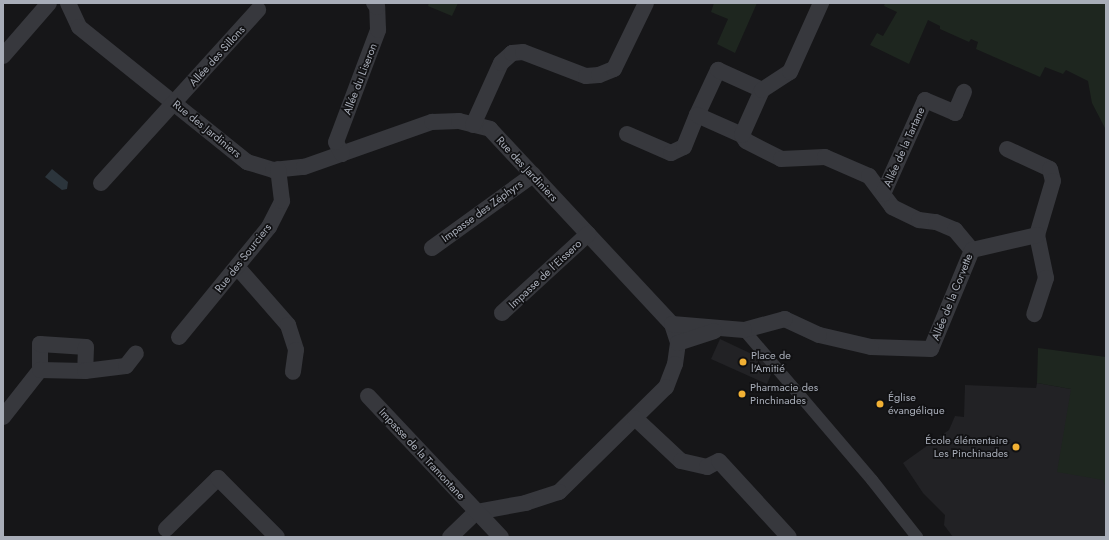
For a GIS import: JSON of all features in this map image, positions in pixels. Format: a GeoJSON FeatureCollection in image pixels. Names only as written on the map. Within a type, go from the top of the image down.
{"type":"FeatureCollection","features":[{"type":"Feature","properties":{"kind":"street"},"geometry":{"type":"LineString","coordinates":[[3,56],[49,3]]}},
{"type":"Feature","properties":{"kind":"street","name":"Rue des Jardiniers"},"geometry":{"type":"LineString","coordinates":[[68,3],[79,27],[175,102],[247,162],[278,169],[304,167],[432,122],[459,121],[490,129],[672,324],[678,344],[675,364],[666,387],[560,492],[526,503],[476,512]]}},
{"type":"Feature","properties":{"kind":"street","name":"Allée du Liseron"},"geometry":{"type":"LineString","coordinates":[[342,154],[336,142],[378,30],[377,7],[374,3]]}},
{"type":"Feature","properties":{"kind":"street"},"geometry":{"type":"LineString","coordinates":[[473,125],[501,63],[512,53],[524,52],[586,76],[599,76],[614,69],[646,3]]}},
{"type":"Feature","properties":{"kind":"street"},"geometry":{"type":"LineString","coordinates":[[742,135],[762,90],[790,72],[821,3]]}},
{"type":"Feature","properties":{"kind":"street","name":"Allée des Sillons"},"geometry":{"type":"LineString","coordinates":[[101,183],[258,10]]}},
{"type":"Feature","properties":{"kind":"street"},"geometry":{"type":"LineString","coordinates":[[627,134],[671,153],[684,147],[718,70],[762,90]]}},
{"type":"Feature","properties":{"kind":"street","name":"Allée de la Tartane"},"geometry":{"type":"LineString","coordinates":[[883,194],[925,100],[955,113],[964,92]]}},
{"type":"Feature","properties":{"kind":"street","name":"Allée de la Corvette"},"geometry":{"type":"LineString","coordinates":[[672,324],[744,330],[785,319],[819,335],[871,347],[931,349],[972,250],[955,230],[936,222],[919,220],[892,207],[870,176],[825,157],[781,159],[746,141],[742,135],[697,115]]}},
{"type":"Feature","properties":{"kind":"street"},"geometry":{"type":"LineString","coordinates":[[1007,149],[1050,169],[1053,181],[1037,235],[1046,278],[1034,314]]}},
{"type":"Feature","properties":{"kind":"street","name":"Rue des Sourciers"},"geometry":{"type":"LineString","coordinates":[[179,336],[238,268],[269,227],[282,201],[278,169]]}},
{"type":"Feature","properties":{"kind":"street","name":"Impasse des Zéphyrs"},"geometry":{"type":"LineString","coordinates":[[432,248],[533,175]]}},
{"type":"Feature","properties":{"kind":"street","name":"Impasse de l’Eissero"},"geometry":{"type":"LineString","coordinates":[[502,313],[588,234]]}},
{"type":"Feature","properties":{"kind":"street"},"geometry":{"type":"LineString","coordinates":[[972,250],[1037,235]]}},
{"type":"Feature","properties":{"kind":"street"},"geometry":{"type":"LineString","coordinates":[[238,268],[288,325],[296,350],[293,372]]}},
{"type":"Feature","properties":{"kind":"street"},"geometry":{"type":"LineString","coordinates":[[678,344],[720,329]]}},
{"type":"Feature","properties":{"kind":"street"},"geometry":{"type":"LineString","coordinates":[[744,330],[872,480],[916,537]]}},
{"type":"Feature","properties":{"kind":"street"},"geometry":{"type":"LineString","coordinates":[[3,417],[40,370],[40,344],[86,347],[85,371]]}},
{"type":"Feature","properties":{"kind":"street"},"geometry":{"type":"LineString","coordinates":[[40,370],[85,371],[126,366],[136,353]]}},
{"type":"Feature","properties":{"kind":"street","name":"Impasse de la Tramontane"},"geometry":{"type":"LineString","coordinates":[[368,396],[501,537]]}},
{"type":"Feature","properties":{"kind":"street"},"geometry":{"type":"LineString","coordinates":[[635,418],[681,461],[708,467],[719,461],[789,537]]}},
{"type":"Feature","properties":{"kind":"street"},"geometry":{"type":"LineString","coordinates":[[166,529],[218,478],[277,537]]}},
{"type":"Feature","properties":{"kind":"street"},"geometry":{"type":"LineString","coordinates":[[450,537],[476,512]]}},
{"type":"Feature","properties":{"kind":"shaded area"},"geometry":{"type":"Polygon","coordinates":[[[429,3],[458,3],[452,16],[428,6],[429,3]]]}},
{"type":"Feature","properties":{"kind":"shaded area"},"geometry":{"type":"Polygon","coordinates":[[[714,3],[757,3],[735,53],[717,44],[728,19],[711,12],[714,3]]]}},
{"type":"Feature","properties":{"kind":"shaded area"},"geometry":{"type":"Polygon","coordinates":[[[885,3],[1106,3],[1106,130],[1092,103],[1088,81],[1066,70],[1063,74],[1045,67],[1040,77],[976,49],[978,42],[971,39],[969,42],[940,29],[940,26],[928,20],[909,64],[870,45],[877,33],[883,36],[897,12],[884,6],[885,3]]]}},
{"type":"Feature","properties":{"kind":"shaded area"},"geometry":{"type":"Polygon","coordinates":[[[52,169],[68,182],[67,189],[62,190],[45,177],[52,169]]]}},
{"type":"Feature","properties":{"kind":"shaded area","name":"Place de l'Amitié"},"geometry":{"type":"Polygon","coordinates":[[[720,339],[775,365],[767,384],[711,359],[720,339]]]}},
{"type":"Feature","properties":{"kind":"shaded area"},"geometry":{"type":"Polygon","coordinates":[[[1038,348],[1106,357],[1106,488],[1103,480],[1057,472],[1071,389],[1037,383],[1038,348]]]}},
{"type":"Feature","properties":{"kind":"shaded area","name":"École élémentaire Les Pinchinades"},"geometry":{"type":"Polygon","coordinates":[[[1037,383],[1071,389],[1106,480],[1104,480],[1106,488],[1106,537],[953,537],[944,525],[945,515],[923,493],[903,463],[949,430],[955,416],[964,417],[965,385],[1036,388],[1037,383]]]}},
{"type":"Feature","properties":{"kind":"place","name":"Place de l'Amitié"},"geometry":{"type":"Point","coordinates":[743,362]}},
{"type":"Feature","properties":{"kind":"place","name":"Pharmacie des Pinchinades"},"geometry":{"type":"Point","coordinates":[742,394]}},
{"type":"Feature","properties":{"kind":"place","name":"Église évangélique"},"geometry":{"type":"Point","coordinates":[880,404]}},
{"type":"Feature","properties":{"kind":"place","name":"École élémentaire Les Pinchinades"},"geometry":{"type":"Point","coordinates":[1016,447]}}]}
